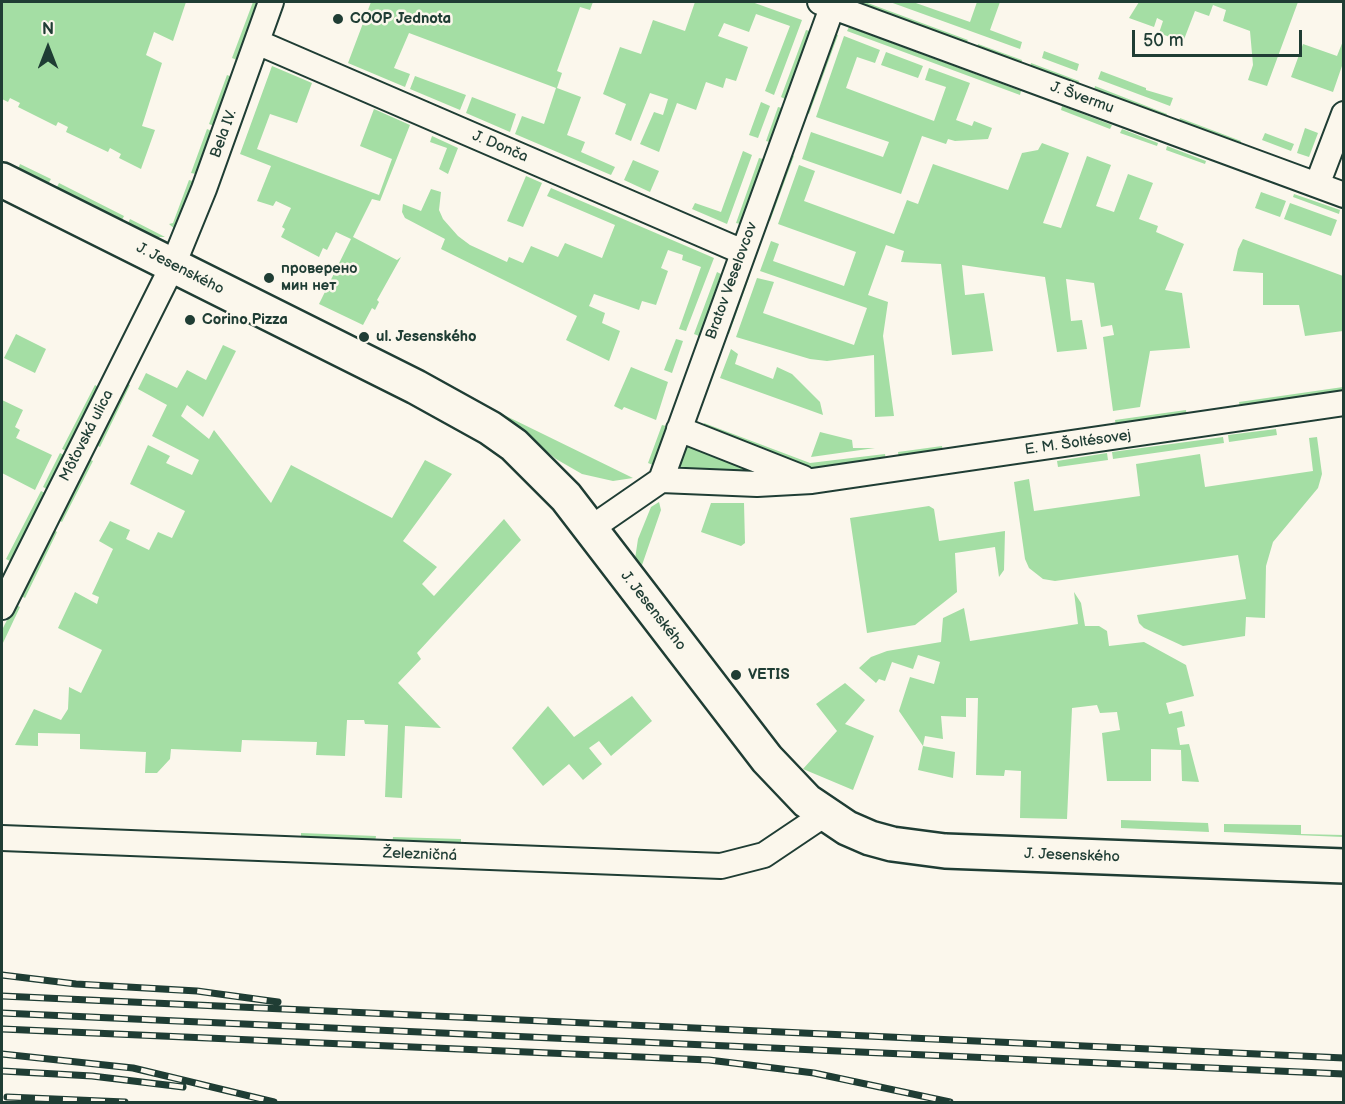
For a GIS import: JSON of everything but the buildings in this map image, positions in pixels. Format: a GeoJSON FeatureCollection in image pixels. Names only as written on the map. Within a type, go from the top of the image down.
{"type":"FeatureCollection","features":[{"type":"Feature","properties":{"kind":"street","name":"Bela IV."},"geometry":{"type":"LineString","coordinates":[[173,265],[271,2]]}},
{"type":"Feature","properties":{"kind":"street","name":"J. Švermu"},"geometry":{"type":"LineString","coordinates":[[829,3],[1344,195]]}},
{"type":"Feature","properties":{"kind":"street","name":"Bratov Veselovcov"},"geometry":{"type":"LineString","coordinates":[[661,480],[829,3]]}},
{"type":"Feature","properties":{"kind":"street","name":"J. Donča"},"geometry":{"type":"LineString","coordinates":[[257,42],[743,252]]}},
{"type":"Feature","properties":{"kind":"street"},"geometry":{"type":"LineString","coordinates":[[1317,185],[1344,114]]}},
{"type":"Feature","properties":{"kind":"street","name":"J. Jesenského"},"geometry":{"type":"LineString","coordinates":[[2,180],[416,387],[490,428],[540,468],[590,529],[767,759],[794,789],[825,814],[870,838],[945,851],[1344,866]]}},
{"type":"Feature","properties":{"kind":"street","name":"Môťovská ulica"},"geometry":{"type":"LineString","coordinates":[[2,607],[173,265]]}},
{"type":"Feature","properties":{"kind":"street","name":"E. M. Šoltésovej"},"geometry":{"type":"LineString","coordinates":[[661,480],[757,483],[812,481],[1344,403]]}},
{"type":"Feature","properties":{"kind":"street","name":"E. M. Šoltésovej"},"geometry":{"type":"LineString","coordinates":[[679,429],[812,481]]}},
{"type":"Feature","properties":{"kind":"street"},"geometry":{"type":"LineString","coordinates":[[590,529],[661,480]]}},
{"type":"Feature","properties":{"kind":"street","name":"Železničná"},"geometry":{"type":"LineString","coordinates":[[2,838],[721,866],[764,855],[825,814]]}},
{"type":"Feature","properties":{"kind":"green space"},"geometry":{"type":"Polygon","coordinates":[[[2,2],[186,2],[173,41],[154,32],[146,55],[162,63],[142,126],[155,130],[141,169],[119,158],[121,154],[110,148],[108,152],[66,132],[68,127],[58,122],[56,126],[18,107],[20,103],[10,98],[8,102],[2,99],[2,2]]]}},
{"type":"Feature","properties":{"kind":"green space"},"geometry":{"type":"Polygon","coordinates":[[[253,2],[258,2],[237,60],[232,58],[253,2]]]}},
{"type":"Feature","properties":{"kind":"green space"},"geometry":{"type":"Polygon","coordinates":[[[371,2],[593,2],[590,10],[580,7],[557,71],[562,73],[557,88],[581,97],[567,135],[585,142],[581,152],[615,167],[611,175],[515,134],[522,116],[544,124],[556,88],[409,33],[394,68],[410,74],[405,87],[348,63],[371,2]]]}},
{"type":"Feature","properties":{"kind":"green space"},"geometry":{"type":"Polygon","coordinates":[[[695,2],[752,2],[802,20],[774,95],[765,91],[790,26],[756,14],[749,32],[724,23],[718,36],[748,47],[736,81],[726,78],[723,88],[706,82],[696,110],[677,103],[659,152],[640,144],[654,112],[663,115],[668,99],[650,93],[631,141],[615,134],[626,104],[603,94],[620,47],[641,54],[653,20],[685,31],[695,2]]]}},
{"type":"Feature","properties":{"kind":"green space"},"geometry":{"type":"Polygon","coordinates":[[[859,2],[865,2],[968,40],[966,43],[859,2]]]}},
{"type":"Feature","properties":{"kind":"green space"},"geometry":{"type":"Polygon","coordinates":[[[890,2],[913,2],[970,22],[977,2],[1000,2],[990,30],[1022,42],[1020,49],[890,2]]]}},
{"type":"Feature","properties":{"kind":"green space"},"geometry":{"type":"Polygon","coordinates":[[[1139,2],[1298,2],[1267,86],[1248,80],[1253,65],[1250,31],[1223,21],[1226,10],[1213,5],[1209,16],[1195,11],[1183,42],[1159,33],[1163,21],[1157,18],[1154,27],[1129,18],[1139,2]]]}},
{"type":"Feature","properties":{"kind":"green space"},"geometry":{"type":"Polygon","coordinates":[[[849,27],[1021,91],[1020,95],[847,31],[849,27]]]}},
{"type":"Feature","properties":{"kind":"green space"},"geometry":{"type":"Polygon","coordinates":[[[806,30],[810,31],[785,99],[781,97],[806,30]]]}},
{"type":"Feature","properties":{"kind":"green space"},"geometry":{"type":"Polygon","coordinates":[[[834,33],[838,35],[809,114],[805,112],[834,33]]]}},
{"type":"Feature","properties":{"kind":"green space"},"geometry":{"type":"Polygon","coordinates":[[[844,36],[880,50],[875,63],[857,57],[846,88],[934,121],[946,87],[925,80],[929,68],[970,83],[956,120],[972,126],[974,121],[992,128],[988,139],[955,141],[948,139],[946,144],[922,136],[901,194],[802,159],[811,132],[883,157],[889,142],[816,117],[844,36]]]}},
{"type":"Feature","properties":{"kind":"green space"},"geometry":{"type":"Polygon","coordinates":[[[1343,41],[1343,63],[1333,92],[1291,77],[1303,44],[1337,56],[1343,41]]]}},
{"type":"Feature","properties":{"kind":"green space"},"geometry":{"type":"Polygon","coordinates":[[[978,44],[1022,60],[1021,64],[977,47],[978,44]]]}},
{"type":"Feature","properties":{"kind":"green space"},"geometry":{"type":"Polygon","coordinates":[[[1044,51],[1079,64],[1077,71],[1042,58],[1044,51]]]}},
{"type":"Feature","properties":{"kind":"green space"},"geometry":{"type":"Polygon","coordinates":[[[886,52],[923,66],[918,78],[881,65],[886,52]]]}},
{"type":"Feature","properties":{"kind":"green space"},"geometry":{"type":"Polygon","coordinates":[[[261,59],[265,59],[228,160],[224,159],[261,59]]]}},
{"type":"Feature","properties":{"kind":"green space"},"geometry":{"type":"Polygon","coordinates":[[[1031,63],[1079,81],[1078,85],[1030,67],[1031,63]]]}},
{"type":"Feature","properties":{"kind":"green space"},"geometry":{"type":"Polygon","coordinates":[[[272,66],[312,83],[297,123],[270,114],[257,149],[379,195],[392,159],[360,146],[374,109],[410,125],[380,201],[372,199],[353,237],[397,260],[401,257],[377,300],[379,302],[375,310],[372,308],[363,325],[319,304],[351,239],[336,232],[327,250],[323,248],[319,257],[281,237],[285,229],[282,227],[291,208],[276,201],[273,206],[257,201],[271,166],[240,154],[272,66]]]}},
{"type":"Feature","properties":{"kind":"green space"},"geometry":{"type":"Polygon","coordinates":[[[1101,71],[1146,88],[1146,90],[1173,98],[1170,106],[1098,79],[1101,71]]]}},
{"type":"Feature","properties":{"kind":"green space"},"geometry":{"type":"Polygon","coordinates":[[[227,75],[232,77],[214,126],[209,124],[227,75]]]}},
{"type":"Feature","properties":{"kind":"green space"},"geometry":{"type":"Polygon","coordinates":[[[415,76],[466,95],[460,110],[410,89],[415,76]]]}},
{"type":"Feature","properties":{"kind":"green space"},"geometry":{"type":"Polygon","coordinates":[[[1095,86],[1167,114],[1166,117],[1094,90],[1095,86]]]}},
{"type":"Feature","properties":{"kind":"green space"},"geometry":{"type":"Polygon","coordinates":[[[472,97],[516,114],[510,132],[466,113],[472,97]]]}},
{"type":"Feature","properties":{"kind":"green space"},"geometry":{"type":"Polygon","coordinates":[[[761,102],[770,106],[758,138],[749,135],[761,102]]]}},
{"type":"Feature","properties":{"kind":"green space"},"geometry":{"type":"Polygon","coordinates":[[[1062,106],[1112,125],[1110,129],[1061,110],[1062,106]]]}},
{"type":"Feature","properties":{"kind":"green space"},"geometry":{"type":"Polygon","coordinates":[[[778,107],[782,108],[770,142],[766,141],[778,107]]]}},
{"type":"Feature","properties":{"kind":"green space"},"geometry":{"type":"Polygon","coordinates":[[[1180,118],[1241,141],[1240,144],[1179,122],[1180,118]]]}},
{"type":"Feature","properties":{"kind":"green space"},"geometry":{"type":"Polygon","coordinates":[[[1305,128],[1318,133],[1309,157],[1297,153],[1305,128]]]}},
{"type":"Feature","properties":{"kind":"green space"},"geometry":{"type":"Polygon","coordinates":[[[207,129],[212,131],[196,174],[191,173],[207,129]]]}},
{"type":"Feature","properties":{"kind":"green space"},"geometry":{"type":"Polygon","coordinates":[[[1122,129],[1158,143],[1157,146],[1120,133],[1122,129]]]}},
{"type":"Feature","properties":{"kind":"green space"},"geometry":{"type":"Polygon","coordinates":[[[1265,133],[1294,144],[1291,151],[1262,140],[1265,133]]]}},
{"type":"Feature","properties":{"kind":"green space"},"geometry":{"type":"Polygon","coordinates":[[[432,136],[458,148],[448,174],[439,169],[447,148],[430,142],[432,136]]]}},
{"type":"Feature","properties":{"kind":"green space"},"geometry":{"type":"Polygon","coordinates":[[[1042,143],[1069,153],[1043,223],[1061,228],[1087,156],[1111,165],[1096,206],[1114,212],[1128,174],[1153,183],[1139,219],[1158,226],[1156,232],[1184,244],[1165,290],[1182,293],[1190,348],[1150,351],[1140,407],[1113,411],[1103,337],[1114,335],[1112,325],[1101,327],[1094,283],[1066,279],[1071,321],[1082,320],[1087,349],[1057,352],[1045,277],[962,265],[965,295],[984,293],[993,351],[952,355],[941,264],[901,262],[904,251],[886,245],[868,295],[888,302],[883,336],[894,416],[875,417],[874,355],[827,361],[810,359],[736,337],[757,278],[774,282],[763,313],[854,345],[867,308],[760,271],[771,241],[779,244],[773,261],[844,286],[856,252],[778,224],[799,165],[815,171],[804,201],[894,234],[907,200],[918,204],[933,164],[1008,190],[1022,153],[1038,150],[1042,143]]]}},
{"type":"Feature","properties":{"kind":"green space"},"geometry":{"type":"Polygon","coordinates":[[[1167,146],[1206,161],[1205,164],[1166,150],[1167,146]]]}},
{"type":"Feature","properties":{"kind":"green space"},"geometry":{"type":"Polygon","coordinates":[[[743,151],[752,155],[727,224],[692,209],[695,203],[721,212],[743,151]]]}},
{"type":"Feature","properties":{"kind":"green space"},"geometry":{"type":"Polygon","coordinates":[[[790,154],[794,156],[770,221],[766,219],[790,154]]]}},
{"type":"Feature","properties":{"kind":"green space"},"geometry":{"type":"Polygon","coordinates":[[[759,158],[763,159],[740,224],[736,223],[759,158]]]}},
{"type":"Feature","properties":{"kind":"green space"},"geometry":{"type":"Polygon","coordinates":[[[633,160],[659,171],[650,192],[624,180],[633,160]]]}},
{"type":"Feature","properties":{"kind":"green space"},"geometry":{"type":"Polygon","coordinates":[[[20,164],[51,179],[48,184],[18,169],[20,164]]]}},
{"type":"Feature","properties":{"kind":"green space"},"geometry":{"type":"Polygon","coordinates":[[[526,176],[542,183],[523,227],[507,221],[526,176]]]}},
{"type":"Feature","properties":{"kind":"green space"},"geometry":{"type":"Polygon","coordinates":[[[189,180],[193,181],[176,230],[169,224],[173,223],[189,180]]]}},
{"type":"Feature","properties":{"kind":"green space"},"geometry":{"type":"Polygon","coordinates":[[[59,183],[124,216],[121,222],[56,189],[59,183]]]}},
{"type":"Feature","properties":{"kind":"green space"},"geometry":{"type":"Polygon","coordinates":[[[551,188],[714,258],[686,331],[679,329],[701,267],[682,260],[683,255],[668,250],[661,268],[668,271],[656,305],[642,301],[639,310],[594,294],[589,306],[605,313],[602,323],[620,331],[609,361],[566,340],[577,316],[441,249],[445,239],[405,218],[402,212],[403,204],[421,211],[431,189],[441,192],[439,210],[443,219],[458,236],[470,245],[507,262],[509,257],[523,263],[531,246],[558,257],[565,243],[602,258],[615,225],[547,196],[551,188]]]}},
{"type":"Feature","properties":{"kind":"green space"},"geometry":{"type":"Polygon","coordinates":[[[1261,192],[1286,201],[1280,217],[1255,208],[1261,192]]]}},
{"type":"Feature","properties":{"kind":"green space"},"geometry":{"type":"Polygon","coordinates":[[[1294,194],[1340,210],[1339,214],[1293,197],[1294,194]]]}},
{"type":"Feature","properties":{"kind":"green space"},"geometry":{"type":"Polygon","coordinates":[[[1290,203],[1337,220],[1331,236],[1284,219],[1290,203]]]}},
{"type":"Feature","properties":{"kind":"green space"},"geometry":{"type":"Polygon","coordinates":[[[130,219],[165,237],[153,237],[127,225],[130,219]]]}},
{"type":"Feature","properties":{"kind":"green space"},"geometry":{"type":"Polygon","coordinates":[[[1243,239],[1343,276],[1343,331],[1305,336],[1299,305],[1263,305],[1263,273],[1233,271],[1243,239]]]}},
{"type":"Feature","properties":{"kind":"green space"},"geometry":{"type":"Polygon","coordinates":[[[717,272],[721,274],[699,336],[694,334],[717,272]]]}},
{"type":"Feature","properties":{"kind":"green space"},"geometry":{"type":"Polygon","coordinates":[[[746,274],[750,275],[729,334],[725,333],[746,274]]]}},
{"type":"Feature","properties":{"kind":"green space"},"geometry":{"type":"Polygon","coordinates":[[[16,334],[46,349],[35,373],[4,358],[16,334]]]}},
{"type":"Feature","properties":{"kind":"green space"},"geometry":{"type":"Polygon","coordinates":[[[676,339],[683,341],[672,373],[664,370],[676,339]]]}},
{"type":"Feature","properties":{"kind":"green space"},"geometry":{"type":"Polygon","coordinates":[[[223,345],[236,351],[203,417],[187,405],[181,416],[209,439],[214,430],[271,503],[291,465],[392,518],[425,460],[452,474],[403,541],[437,567],[422,584],[434,596],[504,519],[521,540],[417,653],[421,659],[398,683],[441,728],[405,726],[402,798],[385,797],[388,725],[365,724],[364,720],[347,720],[345,756],[316,755],[317,742],[242,740],[241,752],[171,749],[170,759],[157,773],[145,773],[146,752],[80,749],[80,734],[38,733],[38,746],[15,745],[34,709],[61,720],[68,709],[69,687],[81,693],[102,650],[58,628],[75,592],[97,604],[99,597],[92,594],[113,549],[99,541],[110,521],[130,530],[126,539],[149,550],[158,532],[172,538],[185,511],[130,484],[148,445],[170,456],[166,463],[192,475],[199,460],[152,436],[167,405],[138,389],[146,373],[177,388],[187,370],[206,380],[223,345]]]}},
{"type":"Feature","properties":{"kind":"green space"},"geometry":{"type":"Polygon","coordinates":[[[731,349],[738,354],[735,364],[773,379],[777,367],[792,374],[820,402],[823,415],[720,378],[731,349]]]}},
{"type":"Feature","properties":{"kind":"green space"},"geometry":{"type":"Polygon","coordinates":[[[631,367],[668,382],[656,420],[624,407],[622,410],[614,406],[631,367]]]}},
{"type":"Feature","properties":{"kind":"green space"},"geometry":{"type":"Polygon","coordinates":[[[125,382],[130,385],[100,447],[94,444],[125,382]]]}},
{"type":"Feature","properties":{"kind":"green space"},"geometry":{"type":"Polygon","coordinates":[[[95,385],[100,388],[68,452],[62,449],[95,385]]]}},
{"type":"Feature","properties":{"kind":"green space"},"geometry":{"type":"Polygon","coordinates":[[[1343,387],[1343,393],[1240,408],[1239,402],[1343,387]]]}},
{"type":"Feature","properties":{"kind":"green space"},"geometry":{"type":"Polygon","coordinates":[[[2,400],[23,410],[15,427],[20,430],[16,438],[52,455],[35,490],[2,473],[2,400]]]}},
{"type":"Feature","properties":{"kind":"green space"},"geometry":{"type":"Polygon","coordinates":[[[1186,410],[1187,417],[1116,427],[1115,420],[1186,410]]]}},
{"type":"Feature","properties":{"kind":"green space"},"geometry":{"type":"Polygon","coordinates":[[[500,413],[633,478],[613,481],[582,474],[556,459],[500,413]]]}},
{"type":"Feature","properties":{"kind":"green space"},"geometry":{"type":"Polygon","coordinates":[[[704,423],[810,463],[885,454],[886,461],[824,468],[806,467],[703,427],[704,423]]]}},
{"type":"Feature","properties":{"kind":"green space"},"geometry":{"type":"Polygon","coordinates":[[[662,425],[666,426],[653,465],[648,463],[662,425]]]}},
{"type":"Feature","properties":{"kind":"green space"},"geometry":{"type":"Polygon","coordinates":[[[1276,429],[1277,435],[1229,442],[1228,435],[1276,429]]]}},
{"type":"Feature","properties":{"kind":"green space"},"geometry":{"type":"Polygon","coordinates":[[[820,432],[852,440],[853,448],[875,448],[811,457],[820,432]]]}},
{"type":"Feature","properties":{"kind":"green space"},"geometry":{"type":"Polygon","coordinates":[[[1223,437],[1224,443],[1113,459],[1112,452],[1223,437]]]}},
{"type":"Feature","properties":{"kind":"green space"},"geometry":{"type":"Polygon","coordinates":[[[1317,437],[1322,474],[1318,488],[1273,542],[1266,566],[1265,618],[1246,617],[1245,636],[1183,646],[1144,628],[1139,623],[1137,615],[1246,599],[1238,555],[1055,581],[1043,579],[1029,568],[1025,559],[1014,482],[1029,479],[1034,511],[1140,496],[1136,464],[1200,454],[1205,487],[1313,471],[1309,438],[1317,437]]]}},
{"type":"Feature","properties":{"kind":"green space"},"geometry":{"type":"Polygon","coordinates":[[[691,445],[749,469],[749,471],[678,470],[677,463],[684,447],[691,445]]]}},
{"type":"Feature","properties":{"kind":"green space"},"geometry":{"type":"Polygon","coordinates":[[[942,446],[943,453],[899,459],[898,452],[942,446]]]}},
{"type":"Feature","properties":{"kind":"green space"},"geometry":{"type":"Polygon","coordinates":[[[60,453],[66,456],[49,490],[43,487],[60,453]]]}},
{"type":"Feature","properties":{"kind":"green space"},"geometry":{"type":"Polygon","coordinates":[[[1107,453],[1108,460],[1058,467],[1057,461],[1107,453]]]}},
{"type":"Feature","properties":{"kind":"green space"},"geometry":{"type":"Polygon","coordinates":[[[87,458],[93,461],[62,522],[57,519],[87,458]]]}},
{"type":"Feature","properties":{"kind":"green space"},"geometry":{"type":"Polygon","coordinates":[[[41,491],[47,494],[12,562],[6,559],[41,491]]]}},
{"type":"Feature","properties":{"kind":"green space"},"geometry":{"type":"Polygon","coordinates":[[[659,502],[661,510],[641,568],[635,559],[638,539],[651,507],[659,502]]]}},
{"type":"Feature","properties":{"kind":"green space"},"geometry":{"type":"Polygon","coordinates":[[[711,503],[744,503],[745,543],[741,546],[701,532],[711,503]]]}},
{"type":"Feature","properties":{"kind":"green space"},"geometry":{"type":"Polygon","coordinates":[[[929,506],[934,509],[939,541],[1005,531],[1004,570],[999,577],[995,547],[955,553],[957,592],[915,625],[867,633],[850,518],[929,506]]]}},
{"type":"Feature","properties":{"kind":"green space"},"geometry":{"type":"Polygon","coordinates":[[[52,529],[57,532],[25,598],[19,595],[52,529]]]}},
{"type":"Feature","properties":{"kind":"green space"},"geometry":{"type":"Polygon","coordinates":[[[1074,592],[1081,603],[1085,626],[1099,626],[1107,631],[1109,646],[1144,642],[1186,665],[1194,696],[1166,703],[1169,714],[1182,711],[1185,726],[1177,728],[1180,745],[1189,744],[1199,782],[1182,781],[1181,750],[1151,749],[1151,781],[1107,781],[1102,733],[1120,730],[1117,712],[1100,713],[1097,705],[1072,708],[1067,819],[1020,818],[1021,771],[1005,770],[1004,776],[976,775],[978,698],[966,698],[966,717],[941,716],[943,739],[925,736],[923,746],[899,711],[910,677],[934,684],[940,662],[918,655],[913,669],[892,662],[885,681],[879,679],[876,683],[859,668],[871,657],[887,651],[941,642],[943,618],[964,608],[970,641],[1078,624],[1074,592]]]}},
{"type":"Feature","properties":{"kind":"green space"},"geometry":{"type":"Polygon","coordinates":[[[15,604],[20,607],[2,645],[2,630],[15,604]]]}},
{"type":"Feature","properties":{"kind":"green space"},"geometry":{"type":"Polygon","coordinates":[[[845,683],[865,700],[845,724],[874,736],[853,790],[803,769],[837,731],[816,704],[845,683]]]}},
{"type":"Feature","properties":{"kind":"green space"},"geometry":{"type":"Polygon","coordinates":[[[632,696],[652,721],[611,756],[599,741],[589,748],[602,764],[583,780],[569,764],[543,786],[512,748],[548,706],[574,737],[632,696]]]}},
{"type":"Feature","properties":{"kind":"green space"},"geometry":{"type":"Polygon","coordinates":[[[923,746],[955,752],[953,778],[918,770],[923,746]]]}},
{"type":"Feature","properties":{"kind":"green space"},"geometry":{"type":"Polygon","coordinates":[[[1121,820],[1208,823],[1209,832],[1121,828],[1121,820]]]}},
{"type":"Feature","properties":{"kind":"green space"},"geometry":{"type":"Polygon","coordinates":[[[1224,824],[1301,825],[1301,834],[1343,835],[1343,837],[1224,832],[1224,824]]]}},
{"type":"Feature","properties":{"kind":"green space"},"geometry":{"type":"Polygon","coordinates":[[[301,833],[376,836],[375,843],[301,840],[301,833]]]}},
{"type":"Feature","properties":{"kind":"green space"},"geometry":{"type":"Polygon","coordinates":[[[393,837],[461,839],[461,847],[392,845],[393,837]]]}},
{"type":"Feature","properties":{"kind":"railway"},"geometry":{"type":"LineString","coordinates":[[2,975],[76,984],[197,991],[278,1002]]}},
{"type":"Feature","properties":{"kind":"railway"},"geometry":{"type":"LineString","coordinates":[[2,996],[1344,1058]]}},
{"type":"Feature","properties":{"kind":"railway"},"geometry":{"type":"LineString","coordinates":[[2,1013],[1344,1074]]}},
{"type":"Feature","properties":{"kind":"railway"},"geometry":{"type":"LineString","coordinates":[[2,1029],[709,1060],[814,1073],[950,1102]]}},
{"type":"Feature","properties":{"kind":"railway"},"geometry":{"type":"LineString","coordinates":[[2,1054],[133,1068],[274,1102]]}},
{"type":"Feature","properties":{"kind":"railway"},"geometry":{"type":"LineString","coordinates":[[2,1071],[92,1076],[183,1087]]}},
{"type":"Feature","properties":{"kind":"railway"},"geometry":{"type":"LineString","coordinates":[[7,1097],[125,1102]]}},
{"type":"Feature","properties":{"kind":"place","name":"COOP Jednota"},"geometry":{"type":"Point","coordinates":[338,19]}},
{"type":"Feature","properties":{"kind":"place","name":"проверено мин нет"},"geometry":{"type":"Point","coordinates":[269,278]}},
{"type":"Feature","properties":{"kind":"place","name":"Corino Pizza"},"geometry":{"type":"Point","coordinates":[190,320]}},
{"type":"Feature","properties":{"kind":"place","name":"ul. Jesenského"},"geometry":{"type":"Point","coordinates":[364,337]}},
{"type":"Feature","properties":{"kind":"place","name":"VETIS"},"geometry":{"type":"Point","coordinates":[736,675]}}]}
